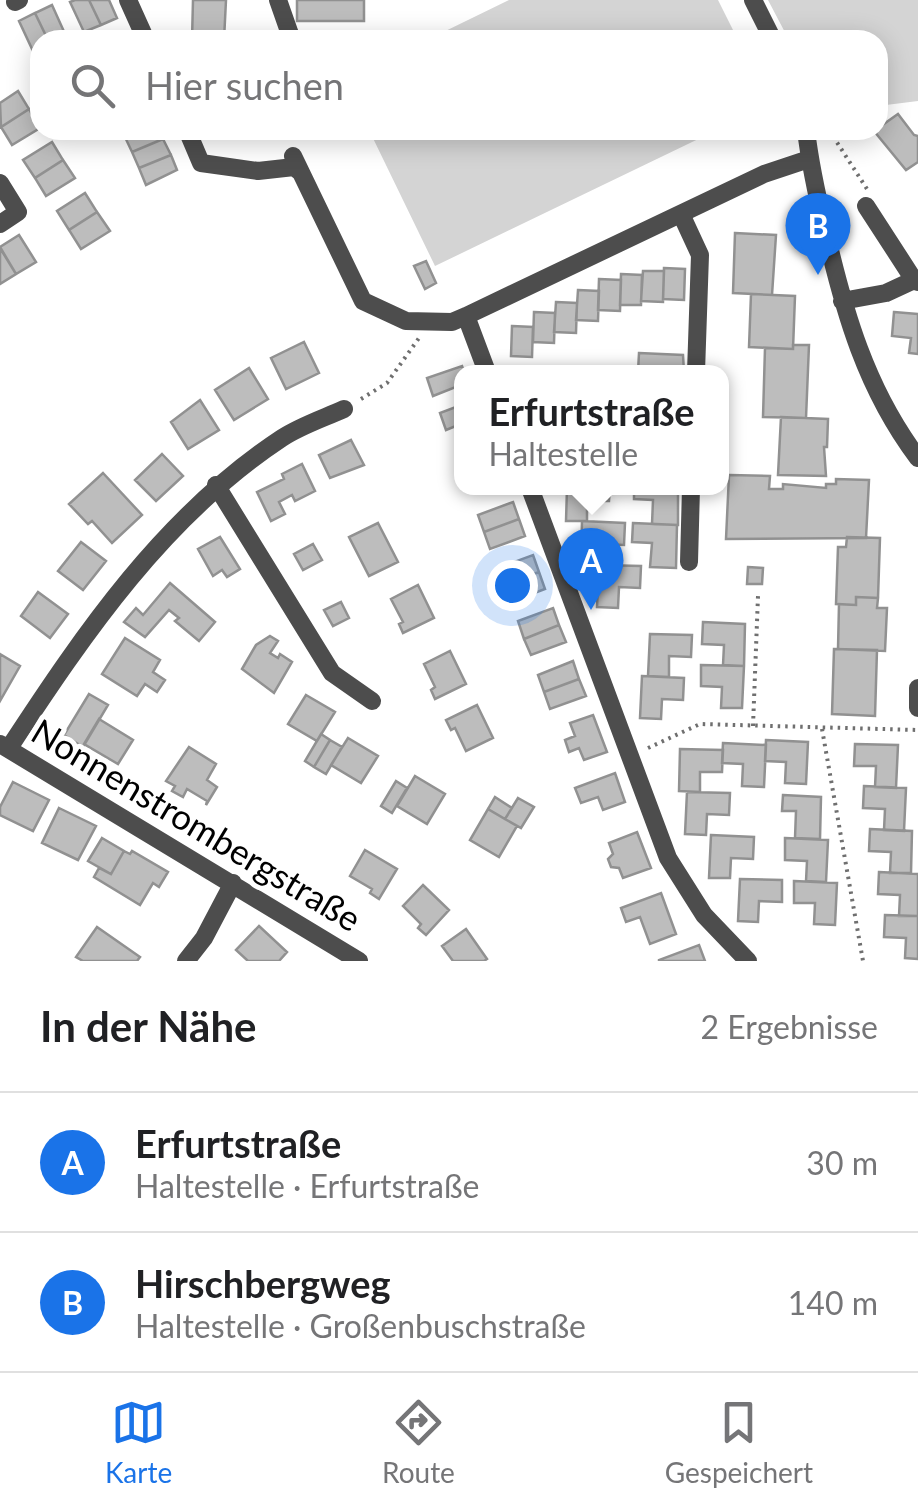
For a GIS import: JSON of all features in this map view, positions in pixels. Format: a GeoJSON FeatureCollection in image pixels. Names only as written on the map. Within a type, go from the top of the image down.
{"type":"FeatureCollection","features":[{"type":"Feature","properties":{"kind":"street"},"geometry":{"type":"LineString","coordinates":[[128,0],[142,30]]}},
{"type":"Feature","properties":{"kind":"street"},"geometry":{"type":"LineString","coordinates":[[278,0],[288,30]]}},
{"type":"Feature","properties":{"kind":"street"},"geometry":{"type":"LineString","coordinates":[[753,0],[768,30]]}},
{"type":"Feature","properties":{"kind":"street"},"geometry":{"type":"LineString","coordinates":[[191,140],[202,163],[258,171],[296,164],[363,302],[406,321],[430,323],[452,322],[466,316],[764,174],[809,159]]}},
{"type":"Feature","properties":{"kind":"street"},"geometry":{"type":"LineString","coordinates":[[807,140],[842,301],[873,388],[918,458]]}},
{"type":"Feature","properties":{"kind":"street"},"geometry":{"type":"LineString","coordinates":[[0,183],[18,212],[0,224]]}},
{"type":"Feature","properties":{"kind":"street"},"geometry":{"type":"LineString","coordinates":[[842,301],[886,293],[916,281],[866,206]]}},
{"type":"Feature","properties":{"kind":"street"},"geometry":{"type":"LineString","coordinates":[[681,214],[700,255],[696,365]]}},
{"type":"Feature","properties":{"kind":"street"},"geometry":{"type":"LineString","coordinates":[[466,316],[484,365]]}},
{"type":"Feature","properties":{"kind":"street"},"geometry":{"type":"LineString","coordinates":[[4,746],[135,570],[216,486],[285,436],[344,409]]}},
{"type":"Feature","properties":{"kind":"street"},"geometry":{"type":"LineString","coordinates":[[216,486],[332,673],[372,701]]}},
{"type":"Feature","properties":{"kind":"street"},"geometry":{"type":"LineString","coordinates":[[533,495],[668,858],[704,915],[748,961]]}},
{"type":"Feature","properties":{"kind":"street"},"geometry":{"type":"LineString","coordinates":[[688,562],[692,495]]}},
{"type":"Feature","properties":{"kind":"street"},"geometry":{"type":"LineString","coordinates":[[918,688],[918,708]]}},
{"type":"Feature","properties":{"kind":"street","name":"Nonnenstrombergstraße"},"geometry":{"type":"LineString","coordinates":[[4,746],[359,961]]}},
{"type":"Feature","properties":{"kind":"street"},"geometry":{"type":"LineString","coordinates":[[186,961],[204,938],[233,883]]}},
{"type":"Feature","properties":{"kind":"path"},"geometry":{"type":"LineString","coordinates":[[835,140],[873,198],[866,206]]}},
{"type":"Feature","properties":{"kind":"path"},"geometry":{"type":"LineString","coordinates":[[344,409],[387,383],[430,323]]}},
{"type":"Feature","properties":{"kind":"path"},"geometry":{"type":"LineString","coordinates":[[753,726],[758,596]]}},
{"type":"Feature","properties":{"kind":"path"},"geometry":{"type":"LineString","coordinates":[[630,757],[700,724],[918,730]]}},
{"type":"Feature","properties":{"kind":"path"},"geometry":{"type":"LineString","coordinates":[[822,728],[863,961]]}},
{"type":"Feature","properties":{"kind":"shaded area"},"geometry":{"type":"Polygon","coordinates":[[[509,0],[718,0],[733,30],[448,30],[509,0]]]}},
{"type":"Feature","properties":{"kind":"shaded area"},"geometry":{"type":"Polygon","coordinates":[[[768,0],[918,0],[918,101],[888,105],[888,30],[784,30],[768,0]]]}},
{"type":"Feature","properties":{"kind":"shaded area"},"geometry":{"type":"Polygon","coordinates":[[[374,140],[696,140],[435,266],[374,140]]]}},
{"type":"Feature","properties":{"kind":"building"},"geometry":{"type":"Polygon","coordinates":[[[89,0],[101,25],[83,30],[70,2],[89,0]]]}},
{"type":"Feature","properties":{"kind":"building"},"geometry":{"type":"Polygon","coordinates":[[[89,0],[109,0],[117,18],[101,25],[89,0]]]}},
{"type":"Feature","properties":{"kind":"building"},"geometry":{"type":"Polygon","coordinates":[[[193,0],[226,0],[224,30],[192,30],[193,0]]]}},
{"type":"Feature","properties":{"kind":"building"},"geometry":{"type":"Polygon","coordinates":[[[297,0],[364,0],[364,21],[297,21],[297,0]]]}},
{"type":"Feature","properties":{"kind":"building"},"geometry":{"type":"Polygon","coordinates":[[[52,5],[63,30],[43,30],[35,13],[52,5]]]}},
{"type":"Feature","properties":{"kind":"building"},"geometry":{"type":"Polygon","coordinates":[[[35,13],[43,30],[30,30],[30,45],[19,21],[35,13]]]}},
{"type":"Feature","properties":{"kind":"building"},"geometry":{"type":"Polygon","coordinates":[[[18,91],[29,109],[1,127],[0,103],[18,91]]]}},
{"type":"Feature","properties":{"kind":"building"},"geometry":{"type":"Polygon","coordinates":[[[29,109],[30,134],[12,145],[1,127],[29,109]]]}},
{"type":"Feature","properties":{"kind":"building"},"geometry":{"type":"Polygon","coordinates":[[[898,114],[918,136],[918,162],[906,170],[881,140],[888,140],[888,121],[898,114]]]}},
{"type":"Feature","properties":{"kind":"building"},"geometry":{"type":"Polygon","coordinates":[[[126,140],[161,140],[132,152],[126,140]]]}},
{"type":"Feature","properties":{"kind":"building"},"geometry":{"type":"Polygon","coordinates":[[[164,140],[171,155],[139,168],[132,152],[164,140]]]}},
{"type":"Feature","properties":{"kind":"building"},"geometry":{"type":"Polygon","coordinates":[[[52,142],[63,160],[35,178],[23,160],[52,142]]]}},
{"type":"Feature","properties":{"kind":"building"},"geometry":{"type":"Polygon","coordinates":[[[171,155],[177,170],[146,185],[139,168],[171,155]]]}},
{"type":"Feature","properties":{"kind":"building"},"geometry":{"type":"Polygon","coordinates":[[[63,160],[75,178],[46,196],[35,178],[63,160]]]}},
{"type":"Feature","properties":{"kind":"building"},"geometry":{"type":"Polygon","coordinates":[[[85,193],[97,212],[69,230],[57,211],[85,193]]]}},
{"type":"Feature","properties":{"kind":"building"},"geometry":{"type":"Polygon","coordinates":[[[97,212],[110,231],[81,249],[69,230],[97,212]]]}},
{"type":"Feature","properties":{"kind":"building"},"geometry":{"type":"Polygon","coordinates":[[[735,233],[776,235],[772,295],[733,293],[735,233]]]}},
{"type":"Feature","properties":{"kind":"building"},"geometry":{"type":"Polygon","coordinates":[[[19,235],[36,262],[16,274],[0,247],[19,235]]]}},
{"type":"Feature","properties":{"kind":"building"},"geometry":{"type":"Polygon","coordinates":[[[0,248],[16,274],[0,284],[0,248]]]}},
{"type":"Feature","properties":{"kind":"building"},"geometry":{"type":"Polygon","coordinates":[[[426,261],[436,283],[425,289],[414,266],[426,261]]]}},
{"type":"Feature","properties":{"kind":"building"},"geometry":{"type":"Polygon","coordinates":[[[664,268],[685,269],[684,300],[663,299],[664,268]]]}},
{"type":"Feature","properties":{"kind":"building"},"geometry":{"type":"Polygon","coordinates":[[[643,271],[664,271],[663,302],[641,301],[643,271]]]}},
{"type":"Feature","properties":{"kind":"building"},"geometry":{"type":"Polygon","coordinates":[[[621,274],[642,275],[641,305],[620,305],[621,274]]]}},
{"type":"Feature","properties":{"kind":"building"},"geometry":{"type":"Polygon","coordinates":[[[599,279],[621,280],[620,311],[598,310],[599,279]]]}},
{"type":"Feature","properties":{"kind":"building"},"geometry":{"type":"Polygon","coordinates":[[[578,290],[599,291],[598,321],[576,320],[578,290]]]}},
{"type":"Feature","properties":{"kind":"building"},"geometry":{"type":"Polygon","coordinates":[[[751,294],[795,296],[793,349],[749,347],[751,294]]]}},
{"type":"Feature","properties":{"kind":"building"},"geometry":{"type":"Polygon","coordinates":[[[556,302],[577,303],[576,333],[554,332],[556,302]]]}},
{"type":"Feature","properties":{"kind":"building"},"geometry":{"type":"Polygon","coordinates":[[[534,312],[555,313],[554,343],[533,342],[534,312]]]}},
{"type":"Feature","properties":{"kind":"building"},"geometry":{"type":"Polygon","coordinates":[[[894,312],[918,314],[918,354],[909,353],[911,338],[892,336],[894,312]]]}},
{"type":"Feature","properties":{"kind":"building"},"geometry":{"type":"Polygon","coordinates":[[[512,326],[533,327],[532,357],[511,356],[512,326]]]}},
{"type":"Feature","properties":{"kind":"building"},"geometry":{"type":"Polygon","coordinates":[[[304,342],[319,373],[286,389],[271,358],[304,342]]]}},
{"type":"Feature","properties":{"kind":"building"},"geometry":{"type":"Polygon","coordinates":[[[793,345],[809,345],[806,418],[763,417],[765,348],[793,349],[793,345]]]}},
{"type":"Feature","properties":{"kind":"building"},"geometry":{"type":"Polygon","coordinates":[[[639,353],[683,355],[684,365],[638,365],[639,353]]]}},
{"type":"Feature","properties":{"kind":"building"},"geometry":{"type":"Polygon","coordinates":[[[249,368],[268,399],[234,420],[215,390],[249,368]]]}},
{"type":"Feature","properties":{"kind":"building"},"geometry":{"type":"Polygon","coordinates":[[[454,369],[454,388],[433,396],[427,378],[454,369]]]}},
{"type":"Feature","properties":{"kind":"building"},"geometry":{"type":"Polygon","coordinates":[[[200,400],[219,430],[188,449],[171,422],[200,400]]]}},
{"type":"Feature","properties":{"kind":"building"},"geometry":{"type":"Polygon","coordinates":[[[454,408],[454,427],[446,430],[440,413],[454,408]]]}},
{"type":"Feature","properties":{"kind":"building"},"geometry":{"type":"Polygon","coordinates":[[[781,417],[828,419],[824,447],[826,476],[778,475],[781,417]]]}},
{"type":"Feature","properties":{"kind":"building"},"geometry":{"type":"Polygon","coordinates":[[[351,440],[364,465],[330,478],[319,455],[351,440]]]}},
{"type":"Feature","properties":{"kind":"building"},"geometry":{"type":"Polygon","coordinates":[[[162,454],[183,476],[156,501],[135,480],[162,454]]]}},
{"type":"Feature","properties":{"kind":"building"},"geometry":{"type":"Polygon","coordinates":[[[302,464],[315,491],[295,501],[292,495],[279,502],[285,514],[271,521],[257,492],[284,479],[282,474],[302,464]]]}},
{"type":"Feature","properties":{"kind":"building"},"geometry":{"type":"Polygon","coordinates":[[[103,473],[142,515],[112,543],[69,504],[103,473]]]}},
{"type":"Feature","properties":{"kind":"building"},"geometry":{"type":"Polygon","coordinates":[[[729,475],[770,476],[769,489],[783,489],[783,484],[826,488],[826,484],[836,484],[836,479],[869,480],[866,538],[726,539],[729,475]]]}},
{"type":"Feature","properties":{"kind":"building"},"geometry":{"type":"Polygon","coordinates":[[[567,495],[609,495],[609,501],[587,501],[587,521],[566,521],[567,495]]]}},
{"type":"Feature","properties":{"kind":"building"},"geometry":{"type":"Polygon","coordinates":[[[634,495],[678,495],[678,525],[652,524],[653,500],[634,499],[634,495]]]}},
{"type":"Feature","properties":{"kind":"building"},"geometry":{"type":"Polygon","coordinates":[[[513,502],[519,519],[484,532],[478,515],[513,502]]]}},
{"type":"Feature","properties":{"kind":"building"},"geometry":{"type":"Polygon","coordinates":[[[519,519],[525,536],[490,549],[484,532],[519,519]]]}},
{"type":"Feature","properties":{"kind":"building"},"geometry":{"type":"Polygon","coordinates":[[[582,521],[625,523],[624,545],[602,544],[602,565],[581,564],[582,521]]]}},
{"type":"Feature","properties":{"kind":"building"},"geometry":{"type":"Polygon","coordinates":[[[378,523],[398,562],[369,576],[349,537],[378,523]]]}},
{"type":"Feature","properties":{"kind":"building"},"geometry":{"type":"Polygon","coordinates":[[[633,523],[677,525],[676,568],[650,567],[652,543],[632,542],[633,523]]]}},
{"type":"Feature","properties":{"kind":"building"},"geometry":{"type":"Polygon","coordinates":[[[220,537],[240,569],[227,577],[222,570],[213,576],[198,549],[220,537]]]}},
{"type":"Feature","properties":{"kind":"building"},"geometry":{"type":"Polygon","coordinates":[[[847,537],[880,538],[878,598],[856,597],[856,605],[836,604],[838,547],[846,547],[847,537]]]}},
{"type":"Feature","properties":{"kind":"building"},"geometry":{"type":"Polygon","coordinates":[[[81,542],[106,561],[83,590],[58,571],[81,542]]]}},
{"type":"Feature","properties":{"kind":"building"},"geometry":{"type":"Polygon","coordinates":[[[313,544],[322,560],[303,570],[294,554],[313,544]]]}},
{"type":"Feature","properties":{"kind":"building"},"geometry":{"type":"Polygon","coordinates":[[[533,555],[539,572],[504,585],[498,568],[533,555]]]}},
{"type":"Feature","properties":{"kind":"building"},"geometry":{"type":"Polygon","coordinates":[[[599,565],[641,566],[640,588],[619,587],[618,608],[597,607],[599,565]]]}},
{"type":"Feature","properties":{"kind":"building"},"geometry":{"type":"Polygon","coordinates":[[[748,567],[763,568],[762,584],[747,584],[748,567]]]}},
{"type":"Feature","properties":{"kind":"building"},"geometry":{"type":"Polygon","coordinates":[[[539,572],[545,589],[511,602],[504,585],[539,572]]]}},
{"type":"Feature","properties":{"kind":"building"},"geometry":{"type":"Polygon","coordinates":[[[170,583],[215,622],[199,641],[175,621],[179,618],[169,610],[145,637],[124,622],[136,608],[143,615],[170,583]]]}},
{"type":"Feature","properties":{"kind":"building"},"geometry":{"type":"Polygon","coordinates":[[[418,585],[434,618],[403,633],[399,624],[403,622],[391,599],[418,585]]]}},
{"type":"Feature","properties":{"kind":"building"},"geometry":{"type":"Polygon","coordinates":[[[38,592],[68,614],[50,638],[21,616],[38,592]]]}},
{"type":"Feature","properties":{"kind":"building"},"geometry":{"type":"Polygon","coordinates":[[[856,597],[878,598],[877,608],[887,608],[885,651],[838,649],[839,604],[856,605],[856,597]]]}},
{"type":"Feature","properties":{"kind":"building"},"geometry":{"type":"Polygon","coordinates":[[[341,602],[349,618],[333,626],[324,610],[341,602]]]}},
{"type":"Feature","properties":{"kind":"building"},"geometry":{"type":"Polygon","coordinates":[[[553,608],[559,625],[524,639],[518,621],[553,608]]]}},
{"type":"Feature","properties":{"kind":"building"},"geometry":{"type":"Polygon","coordinates":[[[703,622],[745,624],[744,666],[723,665],[724,645],[702,644],[703,622]]]}},
{"type":"Feature","properties":{"kind":"building"},"geometry":{"type":"Polygon","coordinates":[[[559,625],[566,642],[531,655],[524,639],[559,625]]]}},
{"type":"Feature","properties":{"kind":"building"},"geometry":{"type":"Polygon","coordinates":[[[650,634],[692,635],[691,657],[669,656],[669,677],[648,676],[650,634]]]}},
{"type":"Feature","properties":{"kind":"building"},"geometry":{"type":"Polygon","coordinates":[[[270,636],[278,641],[270,653],[292,662],[274,693],[242,669],[256,645],[270,636]]]}},
{"type":"Feature","properties":{"kind":"building"},"geometry":{"type":"Polygon","coordinates":[[[125,638],[160,660],[153,672],[165,680],[157,692],[145,684],[137,696],[102,674],[125,638]]]}},
{"type":"Feature","properties":{"kind":"building"},"geometry":{"type":"Polygon","coordinates":[[[834,649],[877,650],[875,716],[832,714],[834,649]]]}},
{"type":"Feature","properties":{"kind":"building"},"geometry":{"type":"Polygon","coordinates":[[[450,651],[466,684],[435,699],[431,690],[435,687],[424,664],[450,651]]]}},
{"type":"Feature","properties":{"kind":"building"},"geometry":{"type":"Polygon","coordinates":[[[0,654],[20,666],[0,701],[0,654]]]}},
{"type":"Feature","properties":{"kind":"building"},"geometry":{"type":"Polygon","coordinates":[[[573,661],[579,679],[544,692],[538,675],[573,661]]]}},
{"type":"Feature","properties":{"kind":"building"},"geometry":{"type":"Polygon","coordinates":[[[701,665],[744,666],[742,708],[721,708],[722,687],[701,686],[701,665]]]}},
{"type":"Feature","properties":{"kind":"building"},"geometry":{"type":"Polygon","coordinates":[[[642,676],[684,678],[683,700],[662,699],[661,719],[640,718],[642,676]]]}},
{"type":"Feature","properties":{"kind":"building"},"geometry":{"type":"Polygon","coordinates":[[[579,679],[586,696],[550,709],[544,692],[579,679]]]}},
{"type":"Feature","properties":{"kind":"building"},"geometry":{"type":"Polygon","coordinates":[[[89,694],[108,705],[83,747],[64,735],[89,694]]]}},
{"type":"Feature","properties":{"kind":"building"},"geometry":{"type":"Polygon","coordinates":[[[306,695],[335,712],[317,741],[288,724],[306,695]]]}},
{"type":"Feature","properties":{"kind":"building"},"geometry":{"type":"Polygon","coordinates":[[[477,705],[493,738],[466,751],[455,728],[451,730],[446,720],[477,705]]]}},
{"type":"Feature","properties":{"kind":"building"},"geometry":{"type":"Polygon","coordinates":[[[593,715],[607,752],[584,760],[579,748],[569,752],[565,740],[575,736],[570,723],[593,715]]]}},
{"type":"Feature","properties":{"kind":"building"},"geometry":{"type":"Polygon","coordinates":[[[99,719],[133,740],[118,764],[84,744],[99,719]]]}},
{"type":"Feature","properties":{"kind":"building"},"geometry":{"type":"Polygon","coordinates":[[[321,734],[330,740],[314,767],[305,761],[321,734]]]}},
{"type":"Feature","properties":{"kind":"building"},"geometry":{"type":"Polygon","coordinates":[[[348,738],[378,756],[361,783],[331,765],[348,738]]]}},
{"type":"Feature","properties":{"kind":"building"},"geometry":{"type":"Polygon","coordinates":[[[330,740],[342,747],[326,774],[314,767],[330,740]]]}},
{"type":"Feature","properties":{"kind":"building"},"geometry":{"type":"Polygon","coordinates":[[[766,740],[808,742],[806,784],[785,783],[786,762],[765,761],[766,740]]]}},
{"type":"Feature","properties":{"kind":"building"},"geometry":{"type":"Polygon","coordinates":[[[723,743],[766,745],[764,787],[742,786],[743,764],[722,763],[723,743]]]}},
{"type":"Feature","properties":{"kind":"building"},"geometry":{"type":"Polygon","coordinates":[[[855,744],[898,745],[896,788],[875,787],[876,766],[854,766],[855,744]]]}},
{"type":"Feature","properties":{"kind":"building"},"geometry":{"type":"Polygon","coordinates":[[[189,747],[216,764],[207,780],[217,787],[206,805],[207,801],[187,789],[183,797],[172,791],[175,786],[166,781],[189,747]]]}},
{"type":"Feature","properties":{"kind":"building"},"geometry":{"type":"Polygon","coordinates":[[[680,749],[723,750],[722,772],[700,772],[700,792],[679,791],[680,749]]]}},
{"type":"Feature","properties":{"kind":"building"},"geometry":{"type":"Polygon","coordinates":[[[615,773],[625,802],[603,810],[598,797],[581,803],[575,788],[615,773]]]}},
{"type":"Feature","properties":{"kind":"building"},"geometry":{"type":"Polygon","coordinates":[[[415,776],[445,794],[427,824],[397,806],[415,776]]]}},
{"type":"Feature","properties":{"kind":"building"},"geometry":{"type":"Polygon","coordinates":[[[396,781],[407,788],[392,813],[381,806],[396,781]]]}},
{"type":"Feature","properties":{"kind":"building"},"geometry":{"type":"Polygon","coordinates":[[[13,782],[49,800],[33,831],[0,815],[13,782]]]}},
{"type":"Feature","properties":{"kind":"building"},"geometry":{"type":"Polygon","coordinates":[[[864,786],[906,788],[904,831],[884,830],[885,809],[863,808],[864,786]]]}},
{"type":"Feature","properties":{"kind":"building"},"geometry":{"type":"Polygon","coordinates":[[[687,792],[730,793],[729,815],[707,814],[706,835],[685,834],[687,792]]]}},
{"type":"Feature","properties":{"kind":"building"},"geometry":{"type":"Polygon","coordinates":[[[783,795],[821,797],[820,839],[795,838],[796,811],[782,811],[783,795]]]}},
{"type":"Feature","properties":{"kind":"building"},"geometry":{"type":"Polygon","coordinates":[[[495,797],[512,808],[505,819],[488,809],[495,797]]]}},
{"type":"Feature","properties":{"kind":"building"},"geometry":{"type":"Polygon","coordinates":[[[518,798],[534,807],[521,828],[505,819],[518,798]]]}},
{"type":"Feature","properties":{"kind":"building"},"geometry":{"type":"Polygon","coordinates":[[[59,808],[96,826],[78,860],[42,843],[59,808]]]}},
{"type":"Feature","properties":{"kind":"building"},"geometry":{"type":"Polygon","coordinates":[[[488,809],[517,826],[499,857],[470,840],[488,809]]]}},
{"type":"Feature","properties":{"kind":"building"},"geometry":{"type":"Polygon","coordinates":[[[870,829],[912,831],[911,873],[890,873],[891,852],[869,851],[870,829]]]}},
{"type":"Feature","properties":{"kind":"building"},"geometry":{"type":"Polygon","coordinates":[[[637,832],[651,868],[623,878],[619,868],[611,867],[608,859],[613,854],[609,843],[637,832]]]}},
{"type":"Feature","properties":{"kind":"building"},"geometry":{"type":"Polygon","coordinates":[[[711,835],[754,837],[753,859],[731,858],[730,878],[709,878],[711,835]]]}},
{"type":"Feature","properties":{"kind":"building"},"geometry":{"type":"Polygon","coordinates":[[[102,838],[124,851],[111,874],[88,861],[102,838]]]}},
{"type":"Feature","properties":{"kind":"building"},"geometry":{"type":"Polygon","coordinates":[[[785,838],[828,840],[826,882],[806,881],[807,861],[785,860],[785,838]]]}},
{"type":"Feature","properties":{"kind":"building"},"geometry":{"type":"Polygon","coordinates":[[[365,850],[397,869],[379,899],[370,893],[372,889],[350,876],[365,850]]]}},
{"type":"Feature","properties":{"kind":"building"},"geometry":{"type":"Polygon","coordinates":[[[124,851],[132,851],[168,872],[159,887],[153,883],[140,905],[94,877],[99,868],[111,874],[124,851]]]}},
{"type":"Feature","properties":{"kind":"building"},"geometry":{"type":"Polygon","coordinates":[[[879,872],[918,874],[918,916],[899,916],[900,895],[878,894],[879,872]]]}},
{"type":"Feature","properties":{"kind":"building"},"geometry":{"type":"Polygon","coordinates":[[[740,879],[782,880],[782,902],[759,901],[758,922],[738,921],[740,879]]]}},
{"type":"Feature","properties":{"kind":"building"},"geometry":{"type":"Polygon","coordinates":[[[794,881],[837,883],[835,925],[814,924],[815,903],[794,903],[794,881]]]}},
{"type":"Feature","properties":{"kind":"building"},"geometry":{"type":"Polygon","coordinates":[[[423,885],[449,910],[426,935],[403,906],[423,885]]]}},
{"type":"Feature","properties":{"kind":"building"},"geometry":{"type":"Polygon","coordinates":[[[661,893],[676,934],[650,944],[640,917],[626,922],[621,908],[661,893]]]}},
{"type":"Feature","properties":{"kind":"building"},"geometry":{"type":"Polygon","coordinates":[[[885,915],[918,916],[918,959],[905,958],[906,938],[884,937],[885,915]]]}},
{"type":"Feature","properties":{"kind":"building"},"geometry":{"type":"Polygon","coordinates":[[[259,926],[287,952],[279,961],[248,961],[236,950],[259,926]]]}},
{"type":"Feature","properties":{"kind":"building"},"geometry":{"type":"Polygon","coordinates":[[[97,927],[140,957],[137,961],[83,961],[76,957],[97,927]]]}},
{"type":"Feature","properties":{"kind":"building"},"geometry":{"type":"Polygon","coordinates":[[[466,929],[487,959],[484,961],[453,961],[442,946],[466,929]]]}},
{"type":"Feature","properties":{"kind":"building"},"geometry":{"type":"Polygon","coordinates":[[[699,945],[705,961],[659,961],[659,960],[699,945]]]}},
{"type":"Feature","properties":{"kind":"place","name":"Hirschbergweg"},"geometry":{"type":"Point","coordinates":[818,275]}},
{"type":"Feature","properties":{"kind":"place","name":"Erfurtstraße"},"geometry":{"type":"Point","coordinates":[591,610]}}]}
